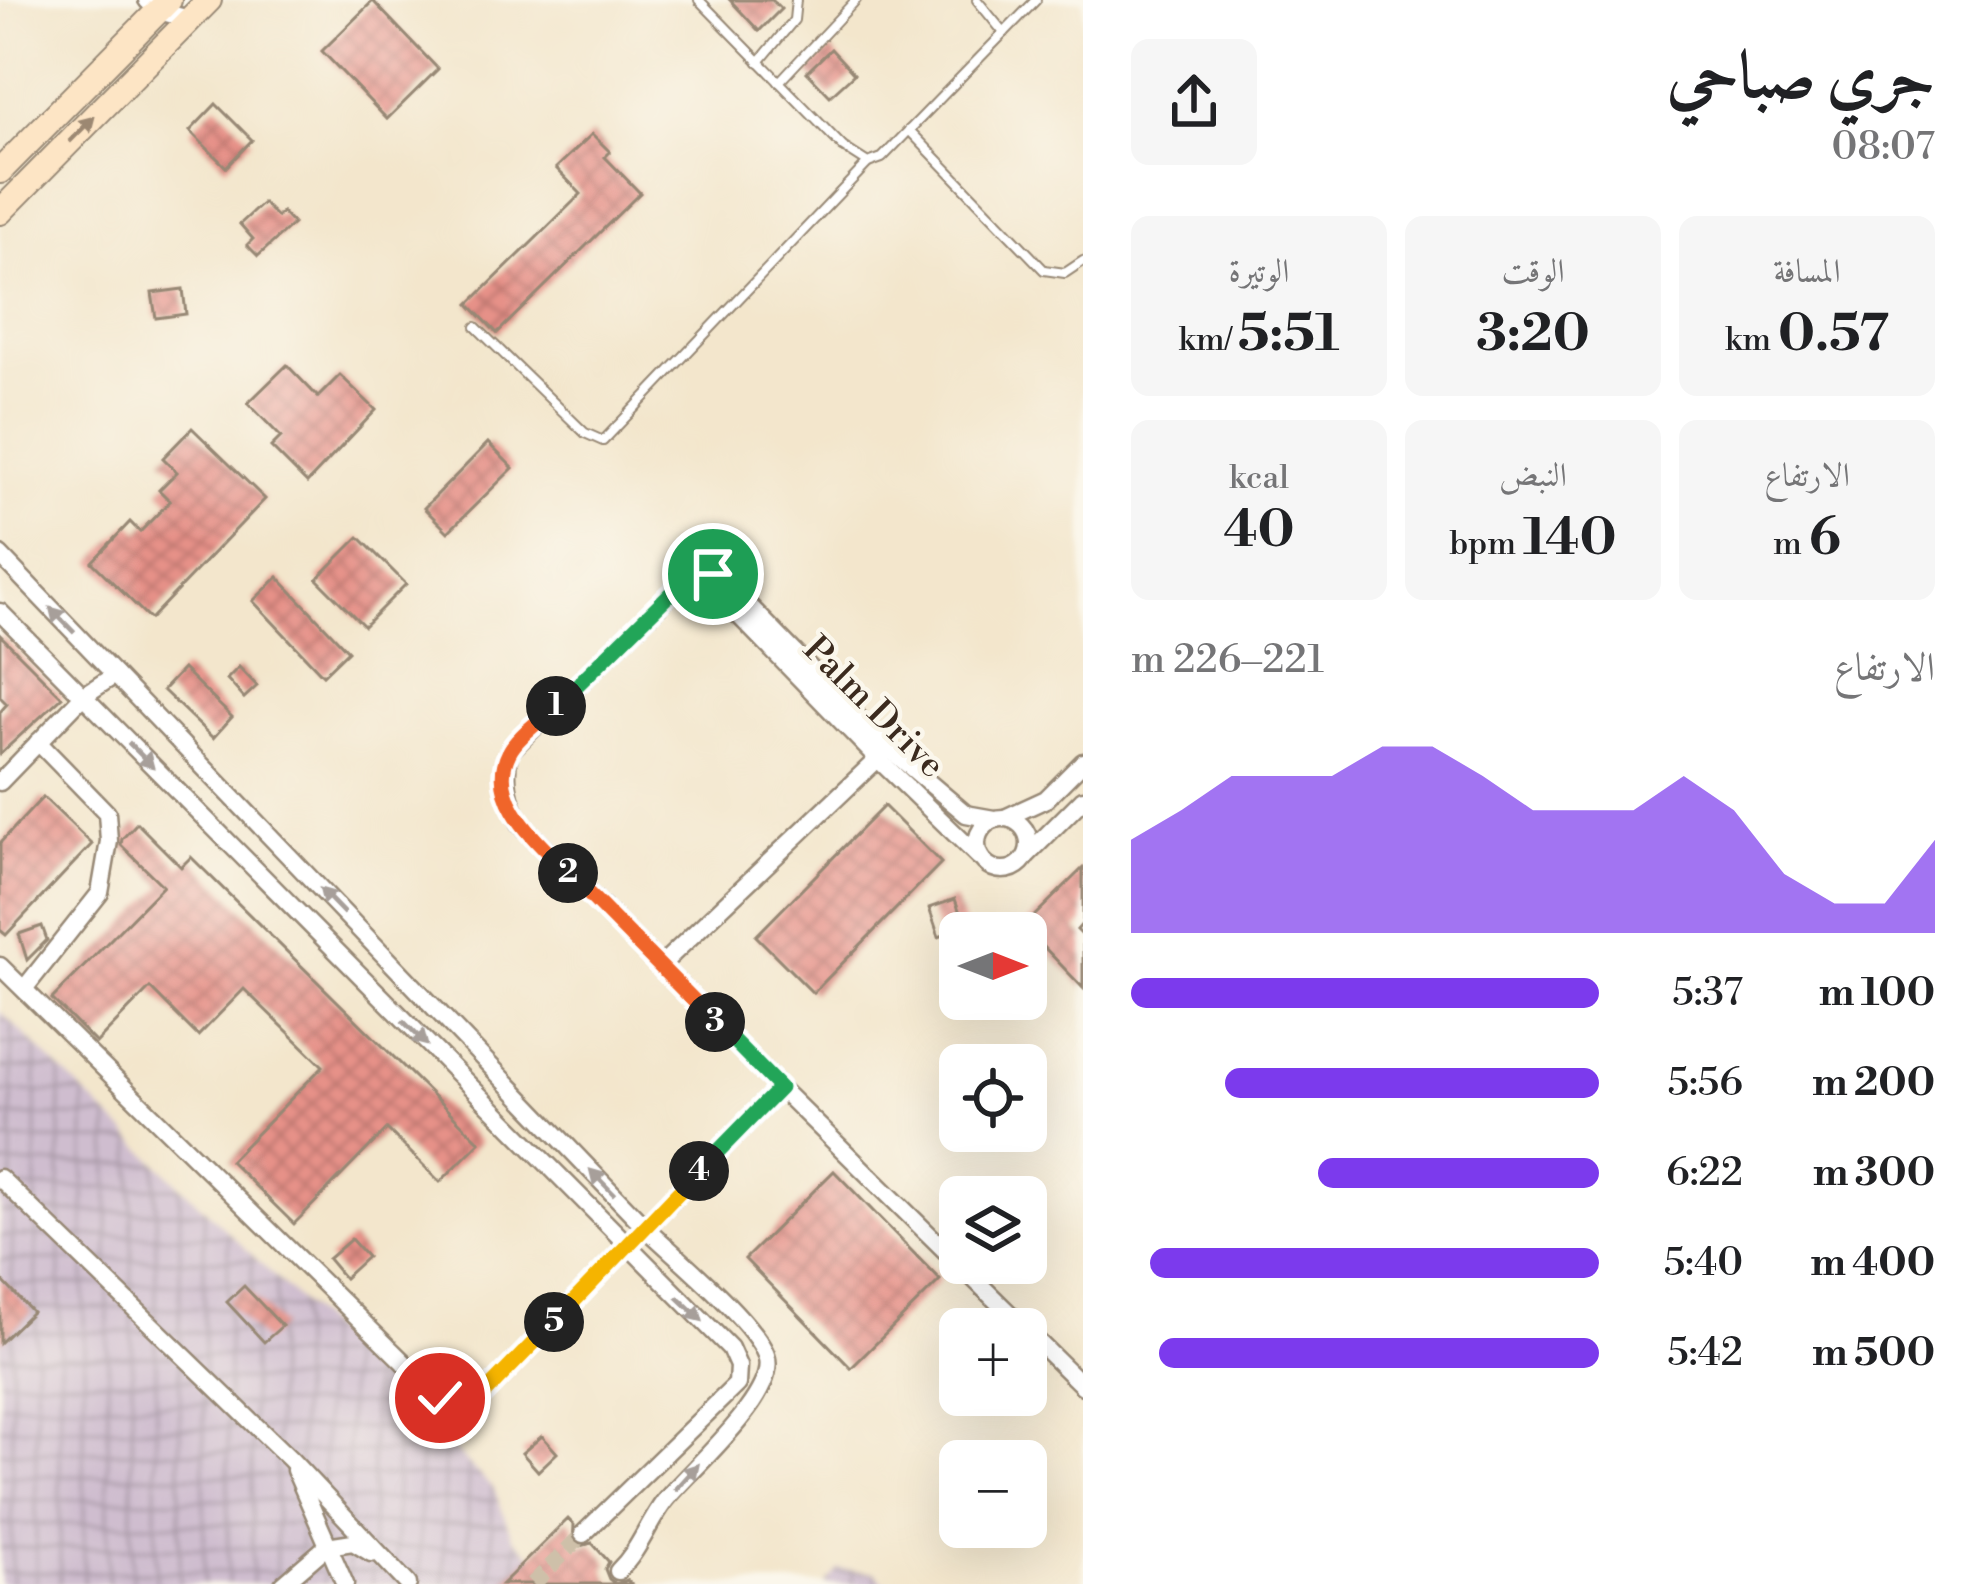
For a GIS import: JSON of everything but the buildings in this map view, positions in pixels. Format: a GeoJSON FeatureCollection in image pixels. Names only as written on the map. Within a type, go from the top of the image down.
{"type":"FeatureCollection","features":[{"type":"Feature","properties":{"kind":"main road"},"geometry":{"type":"LineString","coordinates":[[0,212],[187,10],[209,0]]}},
{"type":"Feature","properties":{"kind":"main road"},"geometry":{"type":"LineString","coordinates":[[0,171],[158,4]]}},
{"type":"Feature","properties":{"kind":"street"},"geometry":{"type":"LineString","coordinates":[[158,4],[187,10]]}},
{"type":"Feature","properties":{"kind":"street"},"geometry":{"type":"LineString","coordinates":[[0,555],[645,1227],[750,1330],[767,1356],[768,1376],[755,1400],[663,1503],[632,1558],[619,1571]]}},
{"type":"Feature","properties":{"kind":"street","name":"Palm Drive"},"geometry":{"type":"LineString","coordinates":[[660,966],[520,823],[508,799],[505,772],[509,752],[680,584],[697,576],[713,574],[724,581],[979,856]]}},
{"type":"Feature","properties":{"kind":"street"},"geometry":{"type":"LineString","coordinates":[[0,612],[730,1348],[738,1366],[736,1384],[583,1534]]}},
{"type":"Feature","properties":{"kind":"street"},"geometry":{"type":"LineString","coordinates":[[0,782],[83,696],[116,675]]}},
{"type":"Feature","properties":{"kind":"street"},"geometry":{"type":"LineString","coordinates":[[24,989],[100,893],[109,841],[107,813],[38,742]]}},
{"type":"Feature","properties":{"kind":"street"},"geometry":{"type":"LineString","coordinates":[[883,754],[660,966],[1003,1308]]}},
{"type":"Feature","properties":{"kind":"street","name":"Palm Drive"},"geometry":{"type":"LineString","coordinates":[[883,754],[966,814],[1000,818]]}},
{"type":"Feature","properties":{"kind":"street"},"geometry":{"type":"LineString","coordinates":[[1083,762],[1046,799],[981,828],[976,843],[979,856],[992,869],[1009,871],[1022,864],[1083,799]]}},
{"type":"Feature","properties":{"kind":"street"},"geometry":{"type":"LineString","coordinates":[[1000,818],[1022,825],[1029,836],[1028,854]]}},
{"type":"Feature","properties":{"kind":"street"},"geometry":{"type":"LineString","coordinates":[[0,966],[440,1398],[471,1407],[780,1088]]}},
{"type":"Feature","properties":{"kind":"street"},"geometry":{"type":"LineString","coordinates":[[0,1178],[290,1459],[407,1584]]}},
{"type":"Feature","properties":{"kind":"street"},"geometry":{"type":"LineString","coordinates":[[1047,1352],[1083,1387]]}},
{"type":"Feature","properties":{"kind":"street"},"geometry":{"type":"LineString","coordinates":[[290,1459],[345,1584]]}},
{"type":"Feature","properties":{"kind":"street"},"geometry":{"type":"LineString","coordinates":[[283,1584],[327,1546],[353,1541],[392,1567]]}},
{"type":"Feature","properties":{"kind":"lane"},"geometry":{"type":"LineString","coordinates":[[699,0],[843,147],[868,163]]}},
{"type":"Feature","properties":{"kind":"lane"},"geometry":{"type":"LineString","coordinates":[[759,62],[794,20],[796,0]]}},
{"type":"Feature","properties":{"kind":"lane"},"geometry":{"type":"LineString","coordinates":[[779,82],[856,0]]}},
{"type":"Feature","properties":{"kind":"lane"},"geometry":{"type":"LineString","coordinates":[[976,0],[1004,33]]}},
{"type":"Feature","properties":{"kind":"lane"},"geometry":{"type":"LineString","coordinates":[[476,327],[585,433],[603,441],[868,163],[882,158],[1030,2]]}},
{"type":"Feature","properties":{"kind":"lane"},"geometry":{"type":"LineString","coordinates":[[909,130],[1044,270],[1065,273],[1083,261]]}},
{"type":"Feature","properties":{"kind":"shaded area"},"geometry":{"type":"Polygon","coordinates":[[[0,1011],[494,1489],[512,1536],[559,1584],[0,1584],[0,1011]]]}},
{"type":"Feature","properties":{"kind":"shaded area"},"geometry":{"type":"Polygon","coordinates":[[[839,1569],[875,1572],[887,1584],[825,1584],[839,1569]]]}},
{"type":"Feature","properties":{"kind":"tunnel"},"geometry":{"type":"LineString","coordinates":[[533,1584],[583,1534]]}},
{"type":"Feature","properties":{"kind":"route"},"geometry":{"type":"LineString","coordinates":[[440,1398],[471,1407],[780,1088],[520,823],[508,799],[509,752],[680,584],[713,574]]}}]}
